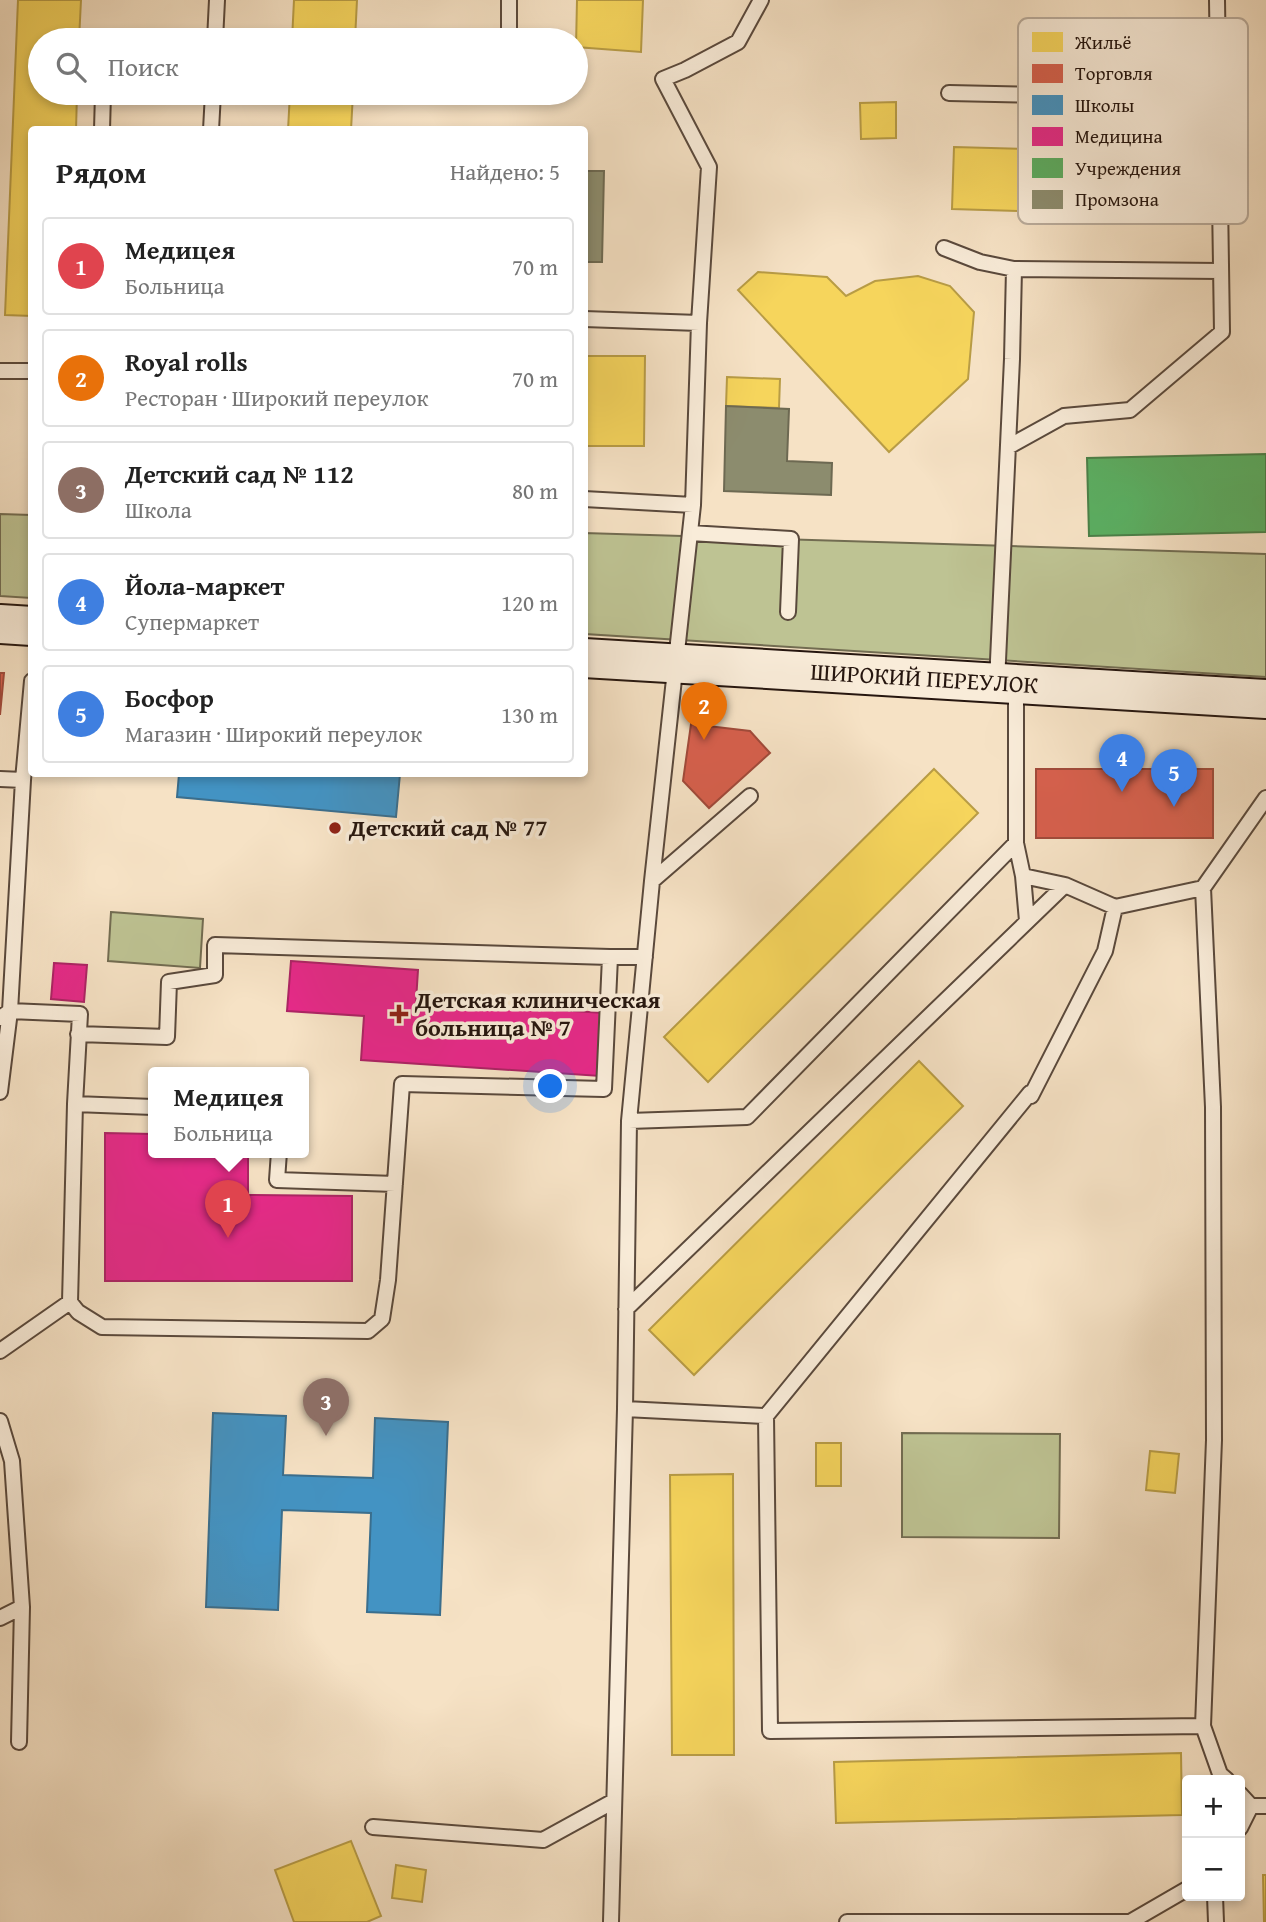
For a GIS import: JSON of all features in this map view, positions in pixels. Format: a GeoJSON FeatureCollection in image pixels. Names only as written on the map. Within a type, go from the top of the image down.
{"type":"FeatureCollection","features":[{"type":"Feature","properties":{"kind":"street"},"geometry":{"type":"LineString","coordinates":[[0,624],[28,626]]}},
{"type":"Feature","properties":{"kind":"street","name":"ШИРОКИЙ ПЕРЕУЛОК"},"geometry":{"type":"LineString","coordinates":[[588,658],[1266,699]]}},
{"type":"Feature","properties":{"kind":"lane"},"geometry":{"type":"LineString","coordinates":[[216,28],[217,0]]}},
{"type":"Feature","properties":{"kind":"lane"},"geometry":{"type":"LineString","coordinates":[[509,0],[509,28]]}},
{"type":"Feature","properties":{"kind":"lane"},"geometry":{"type":"LineString","coordinates":[[611,1922],[625,1409],[629,1121],[693,505],[699,323],[709,167],[663,79],[738,42],[761,0]]}},
{"type":"Feature","properties":{"kind":"lane"},"geometry":{"type":"LineString","coordinates":[[1217,0],[1217,18]]}},
{"type":"Feature","properties":{"kind":"lane"},"geometry":{"type":"LineString","coordinates":[[949,93],[1018,95]]}},
{"type":"Feature","properties":{"kind":"lane"},"geometry":{"type":"LineString","coordinates":[[102,126],[103,105]]}},
{"type":"Feature","properties":{"kind":"lane"},"geometry":{"type":"LineString","coordinates":[[211,126],[212,105]]}},
{"type":"Feature","properties":{"kind":"lane"},"geometry":{"type":"LineString","coordinates":[[1008,447],[1064,416],[1130,410],[1222,332],[1219,224]]}},
{"type":"Feature","properties":{"kind":"lane"},"geometry":{"type":"LineString","coordinates":[[944,248],[980,262],[1014,269],[1220,271]]}},
{"type":"Feature","properties":{"kind":"lane"},"geometry":{"type":"LineString","coordinates":[[1014,269],[1008,447],[1007,684],[1016,843],[1023,876],[1027,921]]}},
{"type":"Feature","properties":{"kind":"lane"},"geometry":{"type":"LineString","coordinates":[[588,319],[699,323]]}},
{"type":"Feature","properties":{"kind":"lane"},"geometry":{"type":"LineString","coordinates":[[0,371],[28,371]]}},
{"type":"Feature","properties":{"kind":"lane"},"geometry":{"type":"LineString","coordinates":[[588,499],[693,505]]}},
{"type":"Feature","properties":{"kind":"lane"},"geometry":{"type":"LineString","coordinates":[[690,533],[791,539],[788,612]]}},
{"type":"Feature","properties":{"kind":"lane"},"geometry":{"type":"LineString","coordinates":[[0,1093],[28,725]]}},
{"type":"Feature","properties":{"kind":"lane"},"geometry":{"type":"LineString","coordinates":[[0,779],[23,780]]}},
{"type":"Feature","properties":{"kind":"lane"},"geometry":{"type":"LineString","coordinates":[[652,881],[750,796]]}},
{"type":"Feature","properties":{"kind":"lane"},"geometry":{"type":"LineString","coordinates":[[1221,1775],[1203,1726],[1214,1440],[1213,1107],[1203,888],[1266,798]]}},
{"type":"Feature","properties":{"kind":"lane"},"geometry":{"type":"LineString","coordinates":[[629,1121],[747,1117],[1016,843]]}},
{"type":"Feature","properties":{"kind":"lane"},"geometry":{"type":"LineString","coordinates":[[1023,876],[1065,885],[1115,907],[1203,888]]}},
{"type":"Feature","properties":{"kind":"lane"},"geometry":{"type":"LineString","coordinates":[[626,1309],[1065,885]]}},
{"type":"Feature","properties":{"kind":"lane"},"geometry":{"type":"LineString","coordinates":[[1115,907],[1105,951],[1031,1096],[1030,1093],[766,1416],[770,1731],[1203,1726]]}},
{"type":"Feature","properties":{"kind":"lane"},"geometry":{"type":"LineString","coordinates":[[78,1034],[167,1037],[169,982],[215,975],[215,945],[645,957]]}},
{"type":"Feature","properties":{"kind":"lane"},"geometry":{"type":"LineString","coordinates":[[5,1014],[80,1014],[70,1302],[78,1312],[102,1327],[368,1331],[382,1319],[388,1280],[402,1084],[604,1089],[610,957]]}},
{"type":"Feature","properties":{"kind":"lane"},"geometry":{"type":"LineString","coordinates":[[75,1104],[148,1107]]}},
{"type":"Feature","properties":{"kind":"lane"},"geometry":{"type":"LineString","coordinates":[[279,1158],[277,1180],[395,1184]]}},
{"type":"Feature","properties":{"kind":"lane"},"geometry":{"type":"LineString","coordinates":[[0,1350],[70,1302]]}},
{"type":"Feature","properties":{"kind":"lane"},"geometry":{"type":"LineString","coordinates":[[625,1409],[766,1416]]}},
{"type":"Feature","properties":{"kind":"lane"},"geometry":{"type":"LineString","coordinates":[[0,1421],[12,1461],[22,1607],[19,1742]]}},
{"type":"Feature","properties":{"kind":"lane"},"geometry":{"type":"LineString","coordinates":[[0,1618],[22,1607]]}},
{"type":"Feature","properties":{"kind":"lane"},"geometry":{"type":"LineString","coordinates":[[373,1827],[543,1840],[614,1801]]}},
{"type":"Feature","properties":{"kind":"lane"},"geometry":{"type":"LineString","coordinates":[[1245,1822],[1259,1806]]}},
{"type":"Feature","properties":{"kind":"lane"},"geometry":{"type":"LineString","coordinates":[[847,1922],[1130,1922],[1182,1892]]}},
{"type":"Feature","properties":{"kind":"lane"},"geometry":{"type":"LineString","coordinates":[[1215,1901],[1216,1922]]}},
{"type":"Feature","properties":{"kind":"green space"},"geometry":{"type":"Polygon","coordinates":[[[0,514],[28,515],[28,598],[0,596],[0,514]]]}},
{"type":"Feature","properties":{"kind":"green space"},"geometry":{"type":"Polygon","coordinates":[[[588,533],[1266,554],[1266,677],[588,634],[588,533]]]}},
{"type":"Feature","properties":{"kind":"green space"},"geometry":{"type":"Polygon","coordinates":[[[111,912],[203,919],[200,968],[108,961],[111,912]]]}},
{"type":"Feature","properties":{"kind":"green space"},"geometry":{"type":"Polygon","coordinates":[[[902,1433],[1060,1434],[1059,1538],[902,1537],[902,1433]]]}},
{"type":"Feature","properties":{"kind":"building: Жильё"},"geometry":{"type":"Polygon","coordinates":[[[18,0],[81,0],[80,28],[28,28],[28,105],[77,105],[76,126],[28,126],[28,316],[5,315],[18,0]]]}},
{"type":"Feature","properties":{"kind":"building: Жильё"},"geometry":{"type":"Polygon","coordinates":[[[294,0],[357,0],[356,28],[293,28],[294,0]]]}},
{"type":"Feature","properties":{"kind":"building: Жильё"},"geometry":{"type":"Polygon","coordinates":[[[577,0],[643,0],[641,52],[588,48],[588,28],[576,28],[577,0]]]}},
{"type":"Feature","properties":{"kind":"building: Жильё"},"geometry":{"type":"Polygon","coordinates":[[[896,102],[896,138],[861,139],[860,103],[896,102]]]}},
{"type":"Feature","properties":{"kind":"building: Жильё"},"geometry":{"type":"Polygon","coordinates":[[[289,105],[352,105],[351,126],[288,126],[289,105]]]}},
{"type":"Feature","properties":{"kind":"building: Жильё"},"geometry":{"type":"Polygon","coordinates":[[[954,147],[1018,149],[1018,211],[952,209],[954,147]]]}},
{"type":"Feature","properties":{"kind":"building: Жильё"},"geometry":{"type":"Polygon","coordinates":[[[758,272],[827,277],[846,296],[875,281],[918,276],[950,286],[974,312],[968,379],[889,452],[738,290],[758,272]]]}},
{"type":"Feature","properties":{"kind":"building: Жильё"},"geometry":{"type":"Polygon","coordinates":[[[588,356],[645,356],[644,446],[588,446],[588,356]]]}},
{"type":"Feature","properties":{"kind":"building: Жильё"},"geometry":{"type":"Polygon","coordinates":[[[727,377],[780,379],[779,408],[726,406],[727,377]]]}},
{"type":"Feature","properties":{"kind":"building: Жильё"},"geometry":{"type":"Polygon","coordinates":[[[934,769],[978,813],[708,1082],[664,1037],[934,769]]]}},
{"type":"Feature","properties":{"kind":"building: Жильё"},"geometry":{"type":"Polygon","coordinates":[[[919,1061],[963,1106],[694,1375],[649,1330],[919,1061]]]}},
{"type":"Feature","properties":{"kind":"building: Жильё"},"geometry":{"type":"Polygon","coordinates":[[[816,1443],[841,1443],[841,1486],[816,1486],[816,1443]]]}},
{"type":"Feature","properties":{"kind":"building: Жильё"},"geometry":{"type":"Polygon","coordinates":[[[1150,1451],[1179,1454],[1175,1493],[1146,1490],[1150,1451]]]}},
{"type":"Feature","properties":{"kind":"building: Жильё"},"geometry":{"type":"Polygon","coordinates":[[[733,1474],[734,1755],[672,1755],[670,1475],[733,1474]]]}},
{"type":"Feature","properties":{"kind":"building: Жильё"},"geometry":{"type":"Polygon","coordinates":[[[1181,1753],[1182,1815],[836,1823],[834,1762],[1181,1753]]]}},
{"type":"Feature","properties":{"kind":"building: Жильё"},"geometry":{"type":"Polygon","coordinates":[[[351,1841],[381,1916],[367,1922],[294,1922],[275,1870],[351,1841]]]}},
{"type":"Feature","properties":{"kind":"building: Жильё"},"geometry":{"type":"Polygon","coordinates":[[[396,1865],[426,1870],[422,1902],[392,1898],[396,1865]]]}},
{"type":"Feature","properties":{"kind":"building: Жильё"},"geometry":{"type":"Polygon","coordinates":[[[1263,1875],[1266,1875],[1266,1922],[1264,1922],[1263,1875]]]}},
{"type":"Feature","properties":{"kind":"building: Торговля"},"geometry":{"type":"Polygon","coordinates":[[[0,673],[4,673],[0,715],[0,673]]]}},
{"type":"Feature","properties":{"kind":"building: Торговля"},"geometry":{"type":"Polygon","coordinates":[[[691,724],[750,731],[770,753],[709,808],[683,781],[691,724]]]}},
{"type":"Feature","properties":{"kind":"building: Торговля"},"geometry":{"type":"Polygon","coordinates":[[[1036,769],[1213,769],[1213,838],[1036,838],[1036,769]]]}},
{"type":"Feature","properties":{"kind":"building: Школы"},"geometry":{"type":"Polygon","coordinates":[[[179,777],[400,777],[396,817],[177,797],[179,777]]]}},
{"type":"Feature","properties":{"kind":"building: Школы"},"geometry":{"type":"Polygon","coordinates":[[[213,1413],[286,1416],[283,1475],[373,1478],[375,1418],[448,1422],[440,1615],[367,1612],[371,1513],[282,1510],[278,1610],[206,1607],[213,1413]]]}},
{"type":"Feature","properties":{"kind":"building: Медицина"},"geometry":{"type":"Polygon","coordinates":[[[291,961],[418,970],[416,1001],[604,1013],[600,1076],[361,1060],[364,1016],[287,1011],[291,961]]]}},
{"type":"Feature","properties":{"kind":"building: Медицина"},"geometry":{"type":"Polygon","coordinates":[[[54,963],[87,965],[84,1002],[51,999],[54,963]]]}},
{"type":"Feature","properties":{"kind":"building: Медицина"},"geometry":{"type":"Polygon","coordinates":[[[105,1133],[148,1134],[148,1158],[248,1158],[248,1195],[352,1196],[352,1281],[105,1281],[105,1133]]]}},
{"type":"Feature","properties":{"kind":"building: Учреждения"},"geometry":{"type":"Polygon","coordinates":[[[1266,454],[1266,532],[1089,536],[1087,458],[1266,454]]]}},
{"type":"Feature","properties":{"kind":"building: Промзона"},"geometry":{"type":"Polygon","coordinates":[[[588,171],[604,171],[602,262],[588,262],[588,171]]]}},
{"type":"Feature","properties":{"kind":"building: Промзона"},"geometry":{"type":"Polygon","coordinates":[[[726,406],[789,409],[787,461],[832,463],[831,495],[724,491],[726,406]]]}},
{"type":"Feature","properties":{"kind":"place","name":"Royal rolls"},"geometry":{"type":"Point","coordinates":[704,740]}},
{"type":"Feature","properties":{"kind":"place","name":"Йола-маркет"},"geometry":{"type":"Point","coordinates":[1122,792]}},
{"type":"Feature","properties":{"kind":"place","name":"Босфор"},"geometry":{"type":"Point","coordinates":[1174,807]}},
{"type":"Feature","properties":{"kind":"place","name":"Детский сад № 77"},"geometry":{"type":"Point","coordinates":[335,828]}},
{"type":"Feature","properties":{"kind":"place","name":"Детская клиническая больница № 7"},"geometry":{"type":"Point","coordinates":[399,1014]}},
{"type":"Feature","properties":{"kind":"place","name":"Медицея"},"geometry":{"type":"Point","coordinates":[228,1238]}},
{"type":"Feature","properties":{"kind":"place","name":"Детский сад № 112"},"geometry":{"type":"Point","coordinates":[326,1436]}}]}
